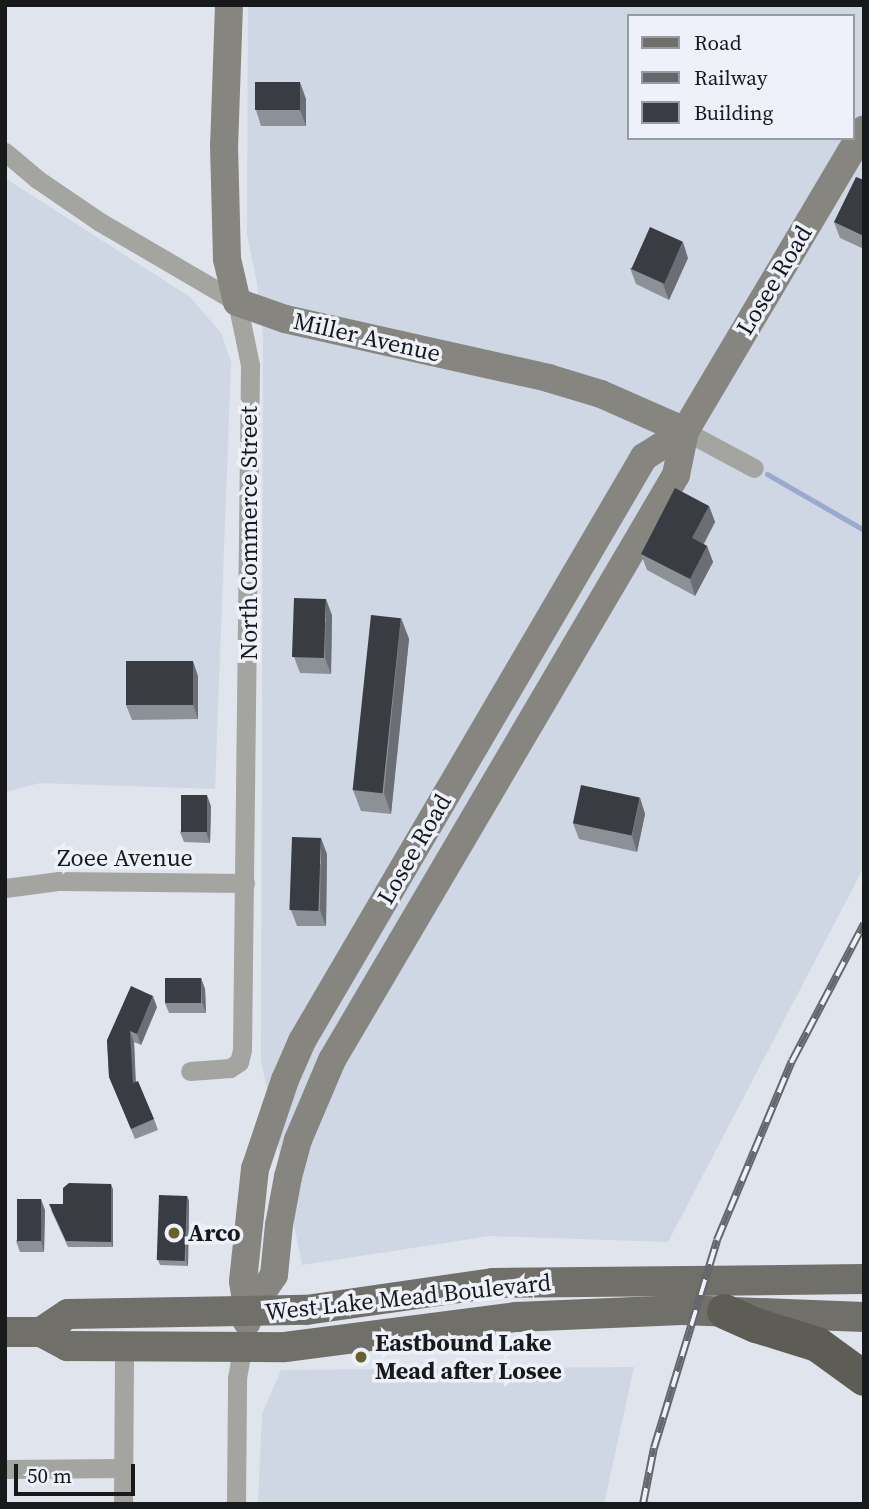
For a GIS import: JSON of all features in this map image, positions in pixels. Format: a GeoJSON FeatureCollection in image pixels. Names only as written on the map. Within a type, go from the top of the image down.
{"type":"FeatureCollection","features":[{"type":"Feature","properties":{"kind":"highway"},"geometry":{"type":"LineString","coordinates":[[724,1311],[817,1344],[864,1378]]}},
{"type":"Feature","properties":{"kind":"main road","name":"North Commerce Street"},"geometry":{"type":"LineString","coordinates":[[229,5],[227,259],[237,302]]}},
{"type":"Feature","properties":{"kind":"main road","name":"Losee Road"},"geometry":{"type":"LineString","coordinates":[[248,1312],[275,1275],[279,1225],[288,1177],[298,1140],[332,1060],[676,475],[685,430],[861,140]]}},
{"type":"Feature","properties":{"kind":"main road","name":"Miller Avenue"},"geometry":{"type":"LineString","coordinates":[[237,302],[285,319],[548,377],[601,394],[685,430]]}},
{"type":"Feature","properties":{"kind":"main road","name":"Losee Road"},"geometry":{"type":"LineString","coordinates":[[243,1345],[248,1312],[243,1281],[255,1169],[289,1070],[302,1041],[644,457],[685,430]]}},
{"type":"Feature","properties":{"kind":"main road"},"geometry":{"type":"LineString","coordinates":[[513,751],[506,747],[504,728],[541,660],[537,639]]}},
{"type":"Feature","properties":{"kind":"main road","name":"West Lake Mead Boulevard"},"geometry":{"type":"LineString","coordinates":[[41,1332],[68,1314],[306,1310],[493,1283],[864,1279]]}},
{"type":"Feature","properties":{"kind":"main road","name":"West Lake Mead Boulevard"},"geometry":{"type":"LineString","coordinates":[[5,1332],[41,1332],[67,1346],[285,1347],[516,1317],[724,1311],[864,1317]]}},
{"type":"Feature","properties":{"kind":"street","name":"Miller Avenue"},"geometry":{"type":"LineString","coordinates":[[5,152],[100,222],[237,302]]}},
{"type":"Feature","properties":{"kind":"street","name":"North Commerce Street"},"geometry":{"type":"LineString","coordinates":[[190,1071],[230,1068],[239,1062],[242,1049],[250,365],[237,302]]}},
{"type":"Feature","properties":{"kind":"street","name":"Miller Avenue"},"geometry":{"type":"LineString","coordinates":[[685,430],[754,468]]}},
{"type":"Feature","properties":{"kind":"street","name":"Zoee Avenue"},"geometry":{"type":"LineString","coordinates":[[5,888],[58,881],[246,883]]}},
{"type":"Feature","properties":{"kind":"street","name":"Losee Road"},"geometry":{"type":"LineString","coordinates":[[236,1504],[237,1378],[243,1345]]}},
{"type":"Feature","properties":{"kind":"street"},"geometry":{"type":"LineString","coordinates":[[123,1504],[124,1346]]}},
{"type":"Feature","properties":{"kind":"street"},"geometry":{"type":"LineString","coordinates":[[5,1469],[123,1468]]}},
{"type":"Feature","properties":{"kind":"shaded area"},"geometry":{"type":"Polygon","coordinates":[[[248,5],[864,5],[864,867],[668,1242],[490,1236],[302,1265],[261,1060],[263,335],[257,283],[247,235],[248,5]]]}},
{"type":"Feature","properties":{"kind":"shaded area"},"geometry":{"type":"Polygon","coordinates":[[[5,178],[190,297],[221,333],[231,362],[215,789],[40,783],[5,792],[5,178]]]}},
{"type":"Feature","properties":{"kind":"shaded area"},"geometry":{"type":"Polygon","coordinates":[[[634,1367],[604,1504],[258,1504],[262,1414],[281,1370],[634,1367]]]}},
{"type":"Feature","properties":{"kind":"building"},"geometry":{"type":"Polygon","coordinates":[[[255,82],[300,82],[300,110],[255,110],[255,82]]]}},
{"type":"Feature","properties":{"kind":"building"},"geometry":{"type":"Polygon","coordinates":[[[856,177],[864,180],[864,236],[834,222],[856,177]]]}},
{"type":"Feature","properties":{"kind":"building"},"geometry":{"type":"Polygon","coordinates":[[[650,227],[683,242],[664,284],[631,269],[650,227]]]}},
{"type":"Feature","properties":{"kind":"building"},"geometry":{"type":"Polygon","coordinates":[[[675,488],[709,506],[692,538],[707,546],[690,579],[641,554],[675,488]]]}},
{"type":"Feature","properties":{"kind":"building"},"geometry":{"type":"Polygon","coordinates":[[[294,598],[326,599],[324,658],[292,657],[294,598]]]}},
{"type":"Feature","properties":{"kind":"building"},"geometry":{"type":"Polygon","coordinates":[[[371,615],[401,618],[382,793],[353,790],[371,615]]]}},
{"type":"Feature","properties":{"kind":"building"},"geometry":{"type":"Polygon","coordinates":[[[126,661],[193,661],[193,705],[126,705],[126,661]]]}},
{"type":"Feature","properties":{"kind":"building"},"geometry":{"type":"Polygon","coordinates":[[[581,785],[640,797],[632,836],[573,823],[581,785]]]}},
{"type":"Feature","properties":{"kind":"building"},"geometry":{"type":"Polygon","coordinates":[[[181,795],[207,795],[207,832],[181,832],[181,795]]]}},
{"type":"Feature","properties":{"kind":"building"},"geometry":{"type":"Polygon","coordinates":[[[292,837],[321,838],[318,911],[289,910],[292,837]]]}},
{"type":"Feature","properties":{"kind":"building"},"geometry":{"type":"Polygon","coordinates":[[[165,978],[201,978],[201,1003],[165,1003],[165,978]]]}},
{"type":"Feature","properties":{"kind":"building"},"geometry":{"type":"Polygon","coordinates":[[[131,986],[153,996],[137,1034],[130,1031],[133,1083],[138,1081],[154,1119],[131,1129],[109,1077],[107,1040],[131,986]]]}},
{"type":"Feature","properties":{"kind":"building"},"geometry":{"type":"Polygon","coordinates":[[[69,1183],[111,1184],[111,1242],[66,1241],[49,1204],[63,1204],[63,1188],[69,1183]]]}},
{"type":"Feature","properties":{"kind":"building","name":"Arco"},"geometry":{"type":"Polygon","coordinates":[[[159,1195],[187,1196],[185,1261],[157,1260],[159,1195]]]}},
{"type":"Feature","properties":{"kind":"building"},"geometry":{"type":"Polygon","coordinates":[[[17,1199],[41,1199],[41,1241],[17,1241],[17,1199]]]}},
{"type":"Feature","properties":{"kind":"waterway"},"geometry":{"type":"LineString","coordinates":[[767,474],[864,530]]}},
{"type":"Feature","properties":{"kind":"railway"},"geometry":{"type":"LineString","coordinates":[[643,1504],[654,1448],[717,1240],[792,1061],[864,924]]}},
{"type":"Feature","properties":{"kind":"place","name":"Arco"},"geometry":{"type":"Point","coordinates":[174,1233]}},
{"type":"Feature","properties":{"kind":"place","name":"Eastbound Lake Mead after Losee"},"geometry":{"type":"Point","coordinates":[361,1357]}}]}
